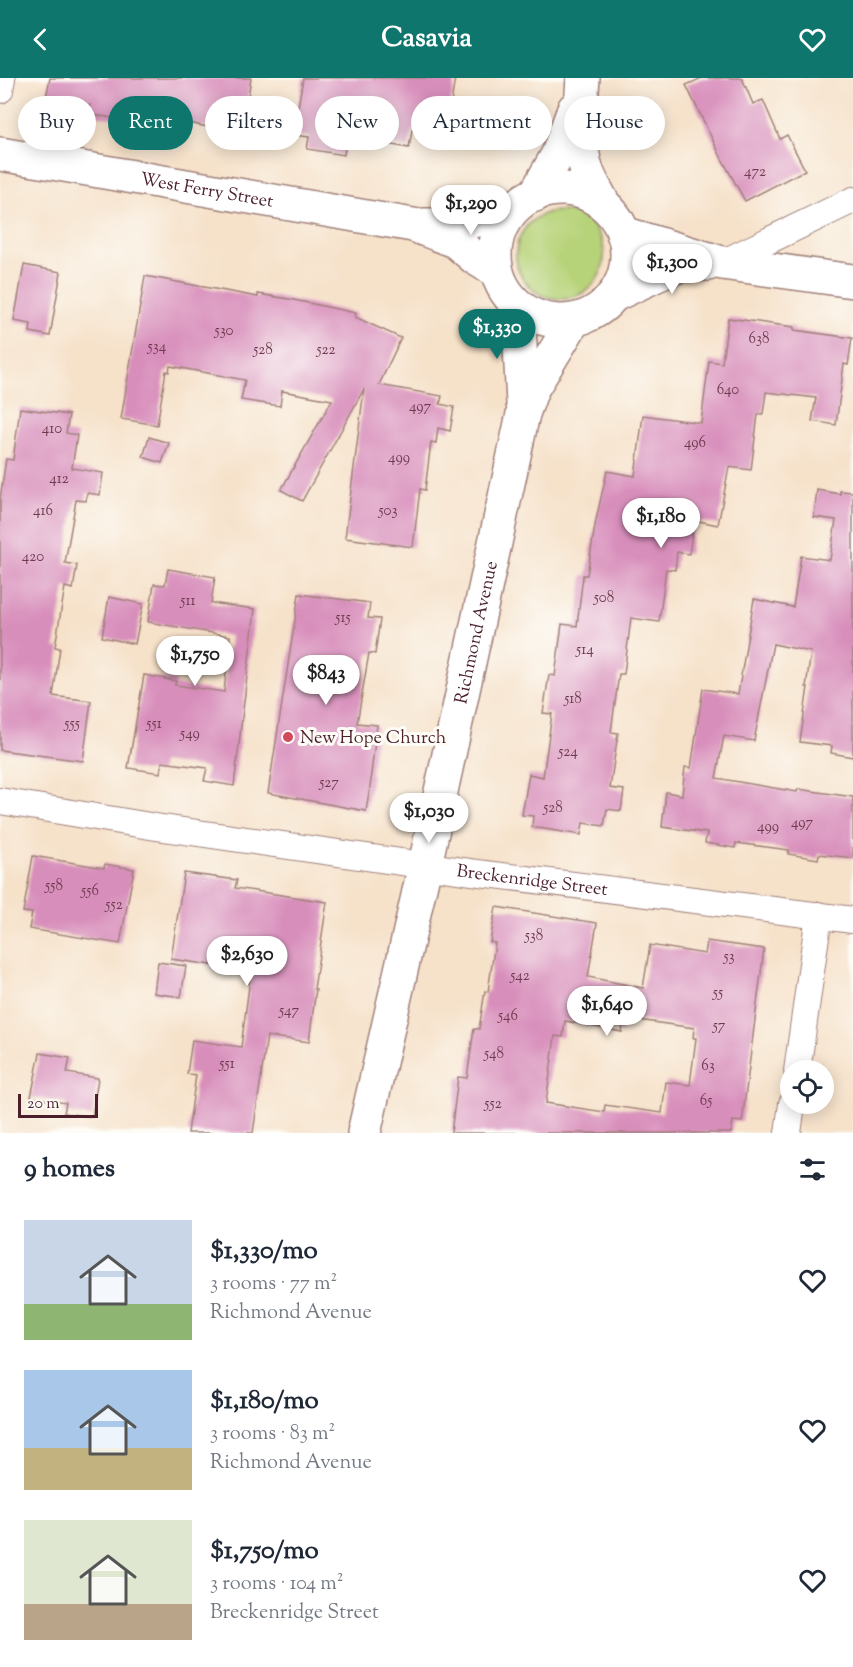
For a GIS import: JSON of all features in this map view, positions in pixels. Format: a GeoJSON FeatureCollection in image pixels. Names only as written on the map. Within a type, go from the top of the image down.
{"type":"FeatureCollection","features":[{"type":"Feature","properties":{"kind":"street"},"geometry":{"type":"LineString","coordinates":[[0,90],[2,78]]}},
{"type":"Feature","properties":{"kind":"street"},"geometry":{"type":"LineString","coordinates":[[535,195],[558,154],[583,78]]}},
{"type":"Feature","properties":{"kind":"street"},"geometry":{"type":"LineString","coordinates":[[583,78],[581,116],[583,156],[591,181],[623,233],[627,250],[620,284],[614,295]]}},
{"type":"Feature","properties":{"kind":"street","name":"West Ferry Street"},"geometry":{"type":"LineString","coordinates":[[0,154],[413,225],[444,225],[508,216]]}},
{"type":"Feature","properties":{"kind":"street"},"geometry":{"type":"LineString","coordinates":[[604,205],[585,194],[566,189],[552,190],[535,195],[521,203],[508,216],[500,227],[496,240],[496,271],[518,307],[545,320],[574,320],[596,309],[614,295],[657,274],[681,265],[722,263],[853,200]]}},
{"type":"Feature","properties":{"kind":"street","name":"West Ferry Street"},"geometry":{"type":"LineString","coordinates":[[413,225],[455,241],[475,258],[496,271]]}},
{"type":"Feature","properties":{"kind":"street"},"geometry":{"type":"LineString","coordinates":[[623,233],[722,263],[853,281]]}},
{"type":"Feature","properties":{"kind":"street","name":"Richmond Avenue"},"geometry":{"type":"LineString","coordinates":[[518,307],[524,386],[523,414]]}},
{"type":"Feature","properties":{"kind":"street","name":"Richmond Avenue"},"geometry":{"type":"LineString","coordinates":[[364,1133],[523,414],[532,389],[574,320]]}},
{"type":"Feature","properties":{"kind":"street","name":"Breckenridge Street"},"geometry":{"type":"LineString","coordinates":[[0,801],[156,827],[425,865],[853,920]]}},
{"type":"Feature","properties":{"kind":"street"},"geometry":{"type":"LineString","coordinates":[[799,1060],[819,915]]}},
{"type":"Feature","properties":{"kind":"street"},"geometry":{"type":"LineString","coordinates":[[788,1133],[791,1114]]}},
{"type":"Feature","properties":{"kind":"green space"},"geometry":{"type":"Polygon","coordinates":[[[560,211],[577,215],[591,224],[600,238],[604,255],[600,272],[591,286],[577,295],[560,299],[543,295],[529,286],[520,272],[516,255],[520,238],[529,224],[543,215],[560,211]]]}},
{"type":"Feature","properties":{"kind":"building"},"geometry":{"type":"Polygon","coordinates":[[[50,78],[251,78],[248,96],[205,96],[205,126],[193,124],[193,96],[108,96],[108,117],[96,115],[96,96],[46,96],[50,78]]]}},
{"type":"Feature","properties":{"kind":"building"},"geometry":{"type":"Polygon","coordinates":[[[303,78],[455,78],[452,96],[411,96],[409,148],[399,146],[399,96],[315,96],[315,150],[345,150],[344,155],[307,149],[309,137],[303,136],[303,96],[300,96],[303,78]]]}},
{"type":"Feature","properties":{"kind":"building"},"geometry":{"type":"Polygon","coordinates":[[[702,78],[742,78],[753,104],[763,100],[780,139],[787,135],[805,170],[745,201],[686,85],[702,78]]]}},
{"type":"Feature","properties":{"kind":"building"},"geometry":{"type":"Polygon","coordinates":[[[24,265],[61,272],[50,336],[30,332],[31,324],[14,321],[24,265]]]}},
{"type":"Feature","properties":{"kind":"building"},"geometry":{"type":"Polygon","coordinates":[[[145,276],[258,297],[258,294],[289,299],[356,313],[355,317],[401,338],[379,385],[442,396],[440,404],[454,407],[450,431],[438,428],[436,443],[431,442],[425,490],[420,489],[413,547],[345,538],[364,389],[302,501],[281,490],[332,400],[282,391],[280,406],[241,400],[245,380],[170,366],[169,372],[166,371],[157,425],[121,419],[145,276]]]}},
{"type":"Feature","properties":{"kind":"building"},"geometry":{"type":"Polygon","coordinates":[[[728,318],[852,338],[848,365],[844,364],[836,425],[812,421],[816,398],[766,392],[763,414],[758,414],[751,470],[729,467],[718,525],[694,520],[689,554],[677,552],[675,570],[666,569],[659,622],[631,618],[624,674],[619,674],[611,732],[618,733],[610,788],[624,790],[621,811],[607,809],[604,826],[583,823],[581,835],[532,827],[533,816],[522,815],[529,774],[543,777],[552,714],[543,713],[549,675],[555,676],[562,624],[577,626],[583,575],[587,575],[607,471],[635,476],[643,415],[701,423],[709,361],[722,363],[728,318]]]}},
{"type":"Feature","properties":{"kind":"building"},"geometry":{"type":"Polygon","coordinates":[[[20,408],[69,415],[66,433],[77,435],[72,468],[103,473],[100,495],[87,493],[86,501],[76,500],[65,563],[77,565],[73,589],[65,587],[55,647],[60,648],[53,696],[91,701],[83,761],[0,750],[0,499],[6,459],[13,460],[20,408]]]}},
{"type":"Feature","properties":{"kind":"building"},"geometry":{"type":"Polygon","coordinates":[[[149,437],[169,443],[162,463],[143,457],[149,437]]]}},
{"type":"Feature","properties":{"kind":"building"},"geometry":{"type":"Polygon","coordinates":[[[817,490],[840,494],[840,491],[853,492],[853,757],[831,753],[832,746],[800,742],[811,652],[773,644],[754,741],[724,736],[716,778],[797,792],[798,789],[853,797],[853,858],[819,854],[818,859],[788,854],[789,850],[736,843],[735,848],[705,843],[707,833],[662,827],[666,792],[682,795],[685,767],[691,768],[703,689],[738,694],[754,599],[793,607],[801,556],[830,560],[836,520],[814,517],[817,490]]]}},
{"type":"Feature","properties":{"kind":"building"},"geometry":{"type":"Polygon","coordinates":[[[168,569],[215,577],[211,603],[255,609],[234,786],[204,781],[207,768],[162,762],[160,773],[128,768],[144,675],[176,681],[175,685],[224,692],[230,636],[148,622],[154,584],[165,585],[168,569]]]}},
{"type":"Feature","properties":{"kind":"building"},"geometry":{"type":"Polygon","coordinates":[[[299,594],[370,603],[368,618],[380,619],[375,654],[369,653],[357,723],[377,725],[366,811],[268,793],[299,594]]]}},
{"type":"Feature","properties":{"kind":"building"},"geometry":{"type":"Polygon","coordinates":[[[109,597],[143,604],[135,644],[102,637],[109,597]]]}},
{"type":"Feature","properties":{"kind":"building"},"geometry":{"type":"Polygon","coordinates":[[[33,856],[104,868],[105,864],[134,869],[120,944],[29,929],[32,913],[23,912],[33,856]]]}},
{"type":"Feature","properties":{"kind":"building"},"geometry":{"type":"Polygon","coordinates":[[[184,873],[237,880],[235,888],[327,902],[309,1042],[267,1036],[253,1133],[188,1133],[196,1075],[187,1074],[192,1040],[241,1047],[251,971],[171,959],[184,873]]]}},
{"type":"Feature","properties":{"kind":"building"},"geometry":{"type":"Polygon","coordinates":[[[496,907],[597,923],[588,977],[643,988],[650,945],[705,954],[707,941],[764,949],[742,1122],[733,1121],[731,1133],[451,1133],[458,1077],[467,1078],[474,1029],[479,1029],[485,991],[488,992],[495,943],[490,942],[496,907]],[[624,1018],[622,1032],[565,1021],[563,1037],[555,1036],[546,1103],[604,1112],[605,1105],[662,1113],[666,1082],[690,1085],[696,1038],[693,1038],[694,1028],[624,1018]]]}},
{"type":"Feature","properties":{"kind":"building"},"geometry":{"type":"Polygon","coordinates":[[[158,962],[186,966],[181,997],[154,993],[158,962]]]}},
{"type":"Feature","properties":{"kind":"building"},"geometry":{"type":"Polygon","coordinates":[[[40,1053],[70,1058],[67,1073],[98,1078],[92,1117],[64,1113],[66,1103],[31,1097],[40,1053]]]}},
{"type":"Feature","properties":{"kind":"place","name":"New Hope Church"},"geometry":{"type":"Point","coordinates":[288,737]}}]}
